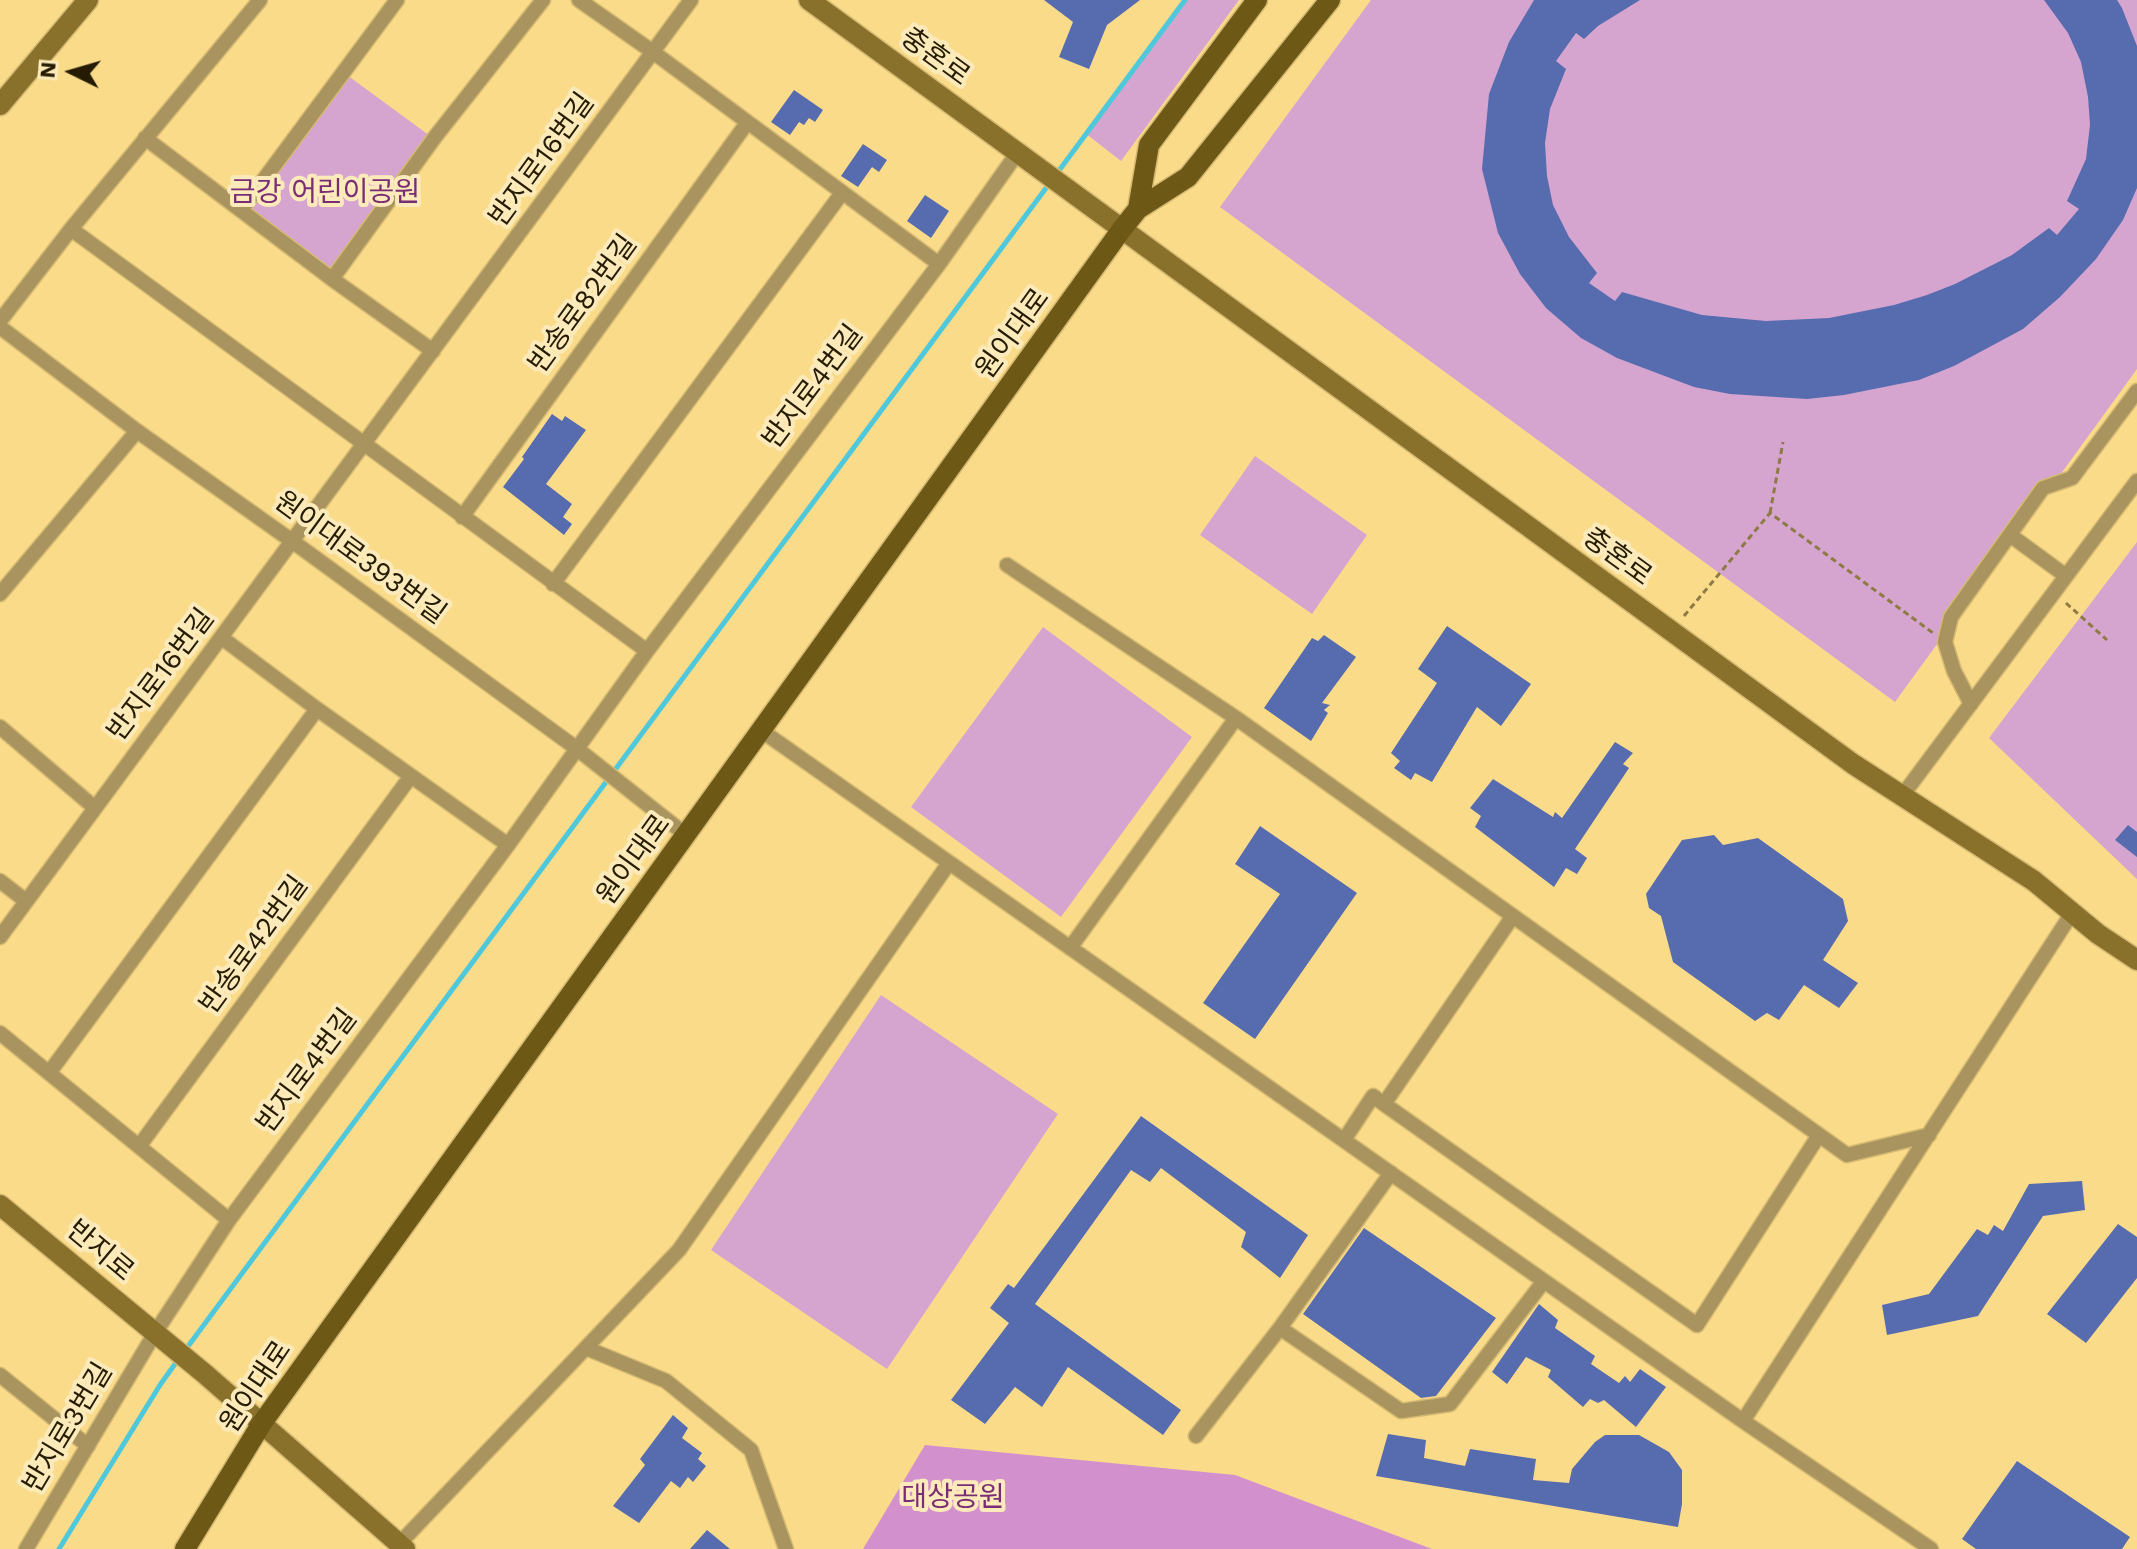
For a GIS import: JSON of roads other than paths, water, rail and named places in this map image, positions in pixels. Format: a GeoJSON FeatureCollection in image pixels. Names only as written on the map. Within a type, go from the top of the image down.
{"type":"FeatureCollection","features":[{"type":"Feature","properties":{"kind":"main road"},"geometry":{"type":"LineString","coordinates":[[0,105],[88,0]]}},
{"type":"Feature","properties":{"kind":"main road","name":"충혼로"},"geometry":{"type":"LineString","coordinates":[[809,0],[1853,764],[2034,881],[2137,960]]}},
{"type":"Feature","properties":{"kind":"main road","name":"원이대로"},"geometry":{"type":"LineString","coordinates":[[1138,209],[1149,145],[1257,0]]}},
{"type":"Feature","properties":{"kind":"main road","name":"원이대로"},"geometry":{"type":"LineString","coordinates":[[185,1549],[262,1423],[1122,229],[1138,209],[1188,177],[1330,0]]}},
{"type":"Feature","properties":{"kind":"main road","name":"반지로"},"geometry":{"type":"LineString","coordinates":[[0,1205],[262,1423]]}},
{"type":"Feature","properties":{"kind":"main road"},"geometry":{"type":"LineString","coordinates":[[262,1423],[402,1547]]}},
{"type":"Feature","properties":{"kind":"street"},"geometry":{"type":"LineString","coordinates":[[0,324],[71,229],[260,0]]}},
{"type":"Feature","properties":{"kind":"street"},"geometry":{"type":"LineString","coordinates":[[242,209],[397,0]]}},
{"type":"Feature","properties":{"kind":"street"},"geometry":{"type":"LineString","coordinates":[[332,279],[435,137],[543,0]]}},
{"type":"Feature","properties":{"kind":"street"},"geometry":{"type":"LineString","coordinates":[[579,0],[939,264]]}},
{"type":"Feature","properties":{"kind":"street","name":"반지로16번길"},"geometry":{"type":"LineString","coordinates":[[0,937],[691,0]]}},
{"type":"Feature","properties":{"kind":"street","name":"반송로82번길"},"geometry":{"type":"LineString","coordinates":[[462,517],[747,123]]}},
{"type":"Feature","properties":{"kind":"street"},"geometry":{"type":"LineString","coordinates":[[145,138],[433,351]]}},
{"type":"Feature","properties":{"kind":"street","name":"반지로4번길"},"geometry":{"type":"LineString","coordinates":[[160,1337],[229,1220],[508,845],[647,651],[1023,155]]}},
{"type":"Feature","properties":{"kind":"street"},"geometry":{"type":"LineString","coordinates":[[553,584],[842,193]]}},
{"type":"Feature","properties":{"kind":"street"},"geometry":{"type":"LineString","coordinates":[[71,229],[647,651]]}},
{"type":"Feature","properties":{"kind":"street","name":"원이대로393번길"},"geometry":{"type":"LineString","coordinates":[[0,324],[137,431],[576,748],[686,835]]}},
{"type":"Feature","properties":{"kind":"street"},"geometry":{"type":"LineString","coordinates":[[1971,704],[1954,671],[1945,642],[1951,617],[2043,488],[2072,478],[2137,391]]}},
{"type":"Feature","properties":{"kind":"street"},"geometry":{"type":"LineString","coordinates":[[0,594],[137,431]]}},
{"type":"Feature","properties":{"kind":"street"},"geometry":{"type":"LineString","coordinates":[[1902,796],[2137,481]]}},
{"type":"Feature","properties":{"kind":"street"},"geometry":{"type":"LineString","coordinates":[[2010,535],[2066,576]]}},
{"type":"Feature","properties":{"kind":"street"},"geometry":{"type":"LineString","coordinates":[[1007,565],[1236,718],[1847,1155],[1929,1135]]}},
{"type":"Feature","properties":{"kind":"street"},"geometry":{"type":"LineString","coordinates":[[222,638],[508,845]]}},
{"type":"Feature","properties":{"kind":"street"},"geometry":{"type":"LineString","coordinates":[[49,1073],[317,709]]}},
{"type":"Feature","properties":{"kind":"street"},"geometry":{"type":"LineString","coordinates":[[1070,948],[1236,718]]}},
{"type":"Feature","properties":{"kind":"street"},"geometry":{"type":"LineString","coordinates":[[0,727],[95,808]]}},
{"type":"Feature","properties":{"kind":"street"},"geometry":{"type":"LineString","coordinates":[[762,731],[1743,1421],[1931,1549]]}},
{"type":"Feature","properties":{"kind":"street","name":"반송로42번길"},"geometry":{"type":"LineString","coordinates":[[140,1145],[411,776]]}},
{"type":"Feature","properties":{"kind":"street"},"geometry":{"type":"LineString","coordinates":[[402,1547],[679,1250],[949,863]]}},
{"type":"Feature","properties":{"kind":"street"},"geometry":{"type":"LineString","coordinates":[[0,881],[26,901]]}},
{"type":"Feature","properties":{"kind":"street"},"geometry":{"type":"LineString","coordinates":[[1743,1421],[2072,913]]}},
{"type":"Feature","properties":{"kind":"street"},"geometry":{"type":"LineString","coordinates":[[1384,1104],[1513,916]]}},
{"type":"Feature","properties":{"kind":"street"},"geometry":{"type":"LineString","coordinates":[[0,1033],[229,1220]]}},
{"type":"Feature","properties":{"kind":"street"},"geometry":{"type":"LineString","coordinates":[[1344,1140],[1373,1096],[1697,1325],[1819,1135]]}},
{"type":"Feature","properties":{"kind":"street"},"geometry":{"type":"LineString","coordinates":[[1196,1436],[1280,1328],[1391,1173]]}},
{"type":"Feature","properties":{"kind":"street"},"geometry":{"type":"LineString","coordinates":[[1280,1328],[1401,1411],[1450,1404],[1544,1281]]}},
{"type":"Feature","properties":{"kind":"street","name":"반지로3번길"},"geometry":{"type":"LineString","coordinates":[[26,1549],[88,1446],[160,1337]]}},
{"type":"Feature","properties":{"kind":"street"},"geometry":{"type":"LineString","coordinates":[[586,1348],[666,1381],[751,1450],[786,1549]]}},
{"type":"Feature","properties":{"kind":"street"},"geometry":{"type":"LineString","coordinates":[[0,1375],[88,1446]]}},
{"type":"Feature","properties":{"kind":"waterway"},"geometry":{"type":"LineString","coordinates":[[1055,176],[1185,0]]}},
{"type":"Feature","properties":{"kind":"waterway"},"geometry":{"type":"LineString","coordinates":[[186,1349],[1049,184]]}},
{"type":"Feature","properties":{"kind":"waterway"},"geometry":{"type":"LineString","coordinates":[[59,1549],[180,1357]]}},
{"type":"Feature","properties":{"kind":"park label","name":"금강 어린이공원"},"geometry":{"type":"Point","coordinates":[325,193]}},
{"type":"Feature","properties":{"kind":"park label","name":"대상공원"},"geometry":{"type":"Point","coordinates":[953,1498]}}]}
